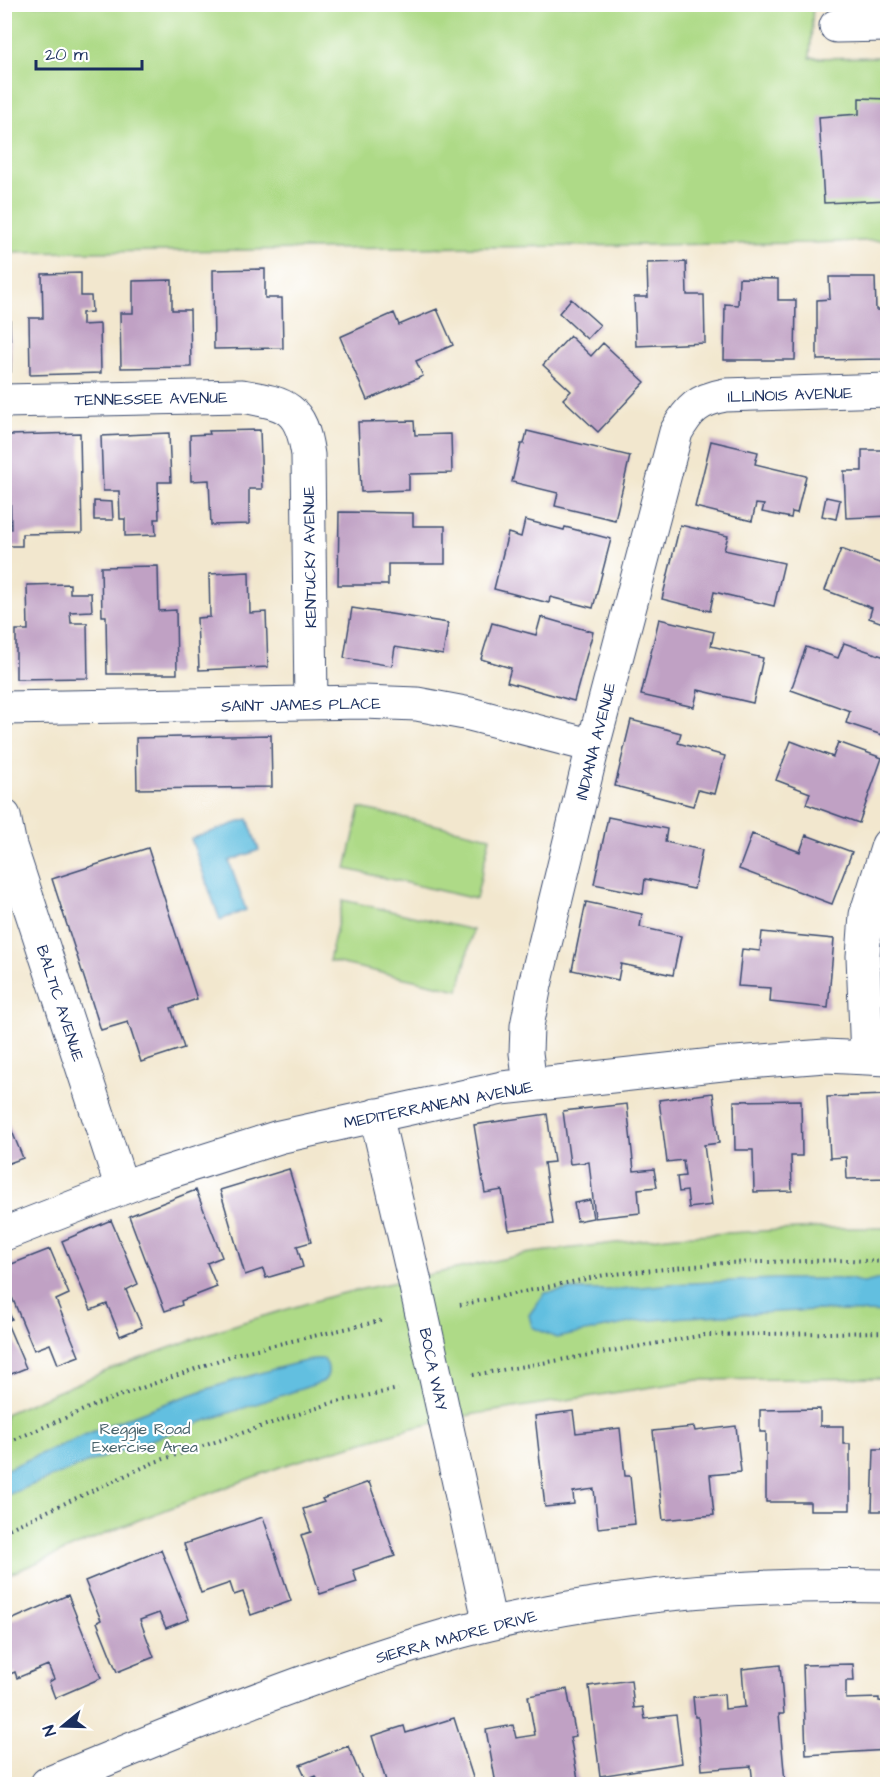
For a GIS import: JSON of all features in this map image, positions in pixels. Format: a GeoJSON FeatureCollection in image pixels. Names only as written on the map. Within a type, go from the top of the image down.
{"type":"FeatureCollection","features":[{"type":"Feature","properties":{"kind":"street"},"geometry":{"type":"LineString","coordinates":[[836,26],[888,25]]}},
{"type":"Feature","properties":{"kind":"street","name":"ILLINOIS AVENUE"},"geometry":{"type":"LineString","coordinates":[[695,406],[711,398],[725,395],[888,390]]}},
{"type":"Feature","properties":{"kind":"street","name":"TENNESSEE AVENUE"},"geometry":{"type":"LineString","coordinates":[[4,401],[242,396],[277,402],[294,414]]}},
{"type":"Feature","properties":{"kind":"street","name":"INDIANA AVENUE"},"geometry":{"type":"LineString","coordinates":[[530,1085],[526,1053],[527,1026],[593,746],[676,432],[686,414],[695,406]]}},
{"type":"Feature","properties":{"kind":"street","name":"KENTUCKY AVENUE"},"geometry":{"type":"LineString","coordinates":[[294,414],[304,432],[308,454],[311,703]]}},
{"type":"Feature","properties":{"kind":"street","name":"SAINT JAMES PLACE"},"geometry":{"type":"LineString","coordinates":[[4,708],[363,702],[417,704],[470,714],[593,746]]}},
{"type":"Feature","properties":{"kind":"street","name":"BALTIC AVENUE"},"geometry":{"type":"LineString","coordinates":[[4,816],[10,846],[123,1188]]}},
{"type":"Feature","properties":{"kind":"street"},"geometry":{"type":"LineString","coordinates":[[877,1058],[863,956],[866,915],[888,845]]}},
{"type":"Feature","properties":{"kind":"street","name":"MEDITERRANEAN AVENUE"},"geometry":{"type":"LineString","coordinates":[[4,1234],[123,1188],[279,1137],[502,1088],[722,1064],[825,1056],[877,1058]]}},
{"type":"Feature","properties":{"kind":"street","name":"BOCA WAY"},"geometry":{"type":"LineString","coordinates":[[376,1115],[490,1624]]}},
{"type":"Feature","properties":{"kind":"street","name":"SIERRA MADRE DRIVE"},"geometry":{"type":"LineString","coordinates":[[47,1785],[203,1718],[274,1692],[375,1657],[490,1624],[625,1599],[711,1590],[793,1586],[888,1586]]}},
{"type":"Feature","properties":{"kind":"path"},"geometry":{"type":"LineString","coordinates":[[460,1305],[605,1275],[724,1263],[847,1260],[888,1262]]}},
{"type":"Feature","properties":{"kind":"path"},"geometry":{"type":"LineString","coordinates":[[4,1444],[100,1403],[239,1353],[384,1320]]}},
{"type":"Feature","properties":{"kind":"path"},"geometry":{"type":"LineString","coordinates":[[473,1376],[705,1335],[888,1332]]}},
{"type":"Feature","properties":{"kind":"path"},"geometry":{"type":"LineString","coordinates":[[4,1531],[155,1462],[332,1402],[398,1389]]}},
{"type":"Feature","properties":{"kind":"green space"},"geometry":{"type":"Polygon","coordinates":[[[4,5],[813,5],[810,58],[887,57],[887,240],[811,243],[5,253],[4,5]]]}},
{"type":"Feature","properties":{"kind":"green space"},"geometry":{"type":"Polygon","coordinates":[[[360,808],[490,837],[476,899],[346,869],[360,808]]]}},
{"type":"Feature","properties":{"kind":"green space"},"geometry":{"type":"Polygon","coordinates":[[[343,900],[473,930],[459,990],[329,961],[343,900]]]}},
{"type":"Feature","properties":{"kind":"green space","name":"Reggie Road Exercise Area"},"geometry":{"type":"Polygon","coordinates":[[[816,1228],[887,1228],[887,1378],[698,1380],[475,1414],[412,1428],[288,1464],[136,1521],[5,1576],[5,1414],[111,1369],[227,1327],[335,1295],[530,1253],[676,1236],[816,1228]]]}},
{"type":"Feature","properties":{"kind":"water"},"geometry":{"type":"Polygon","coordinates":[[[248,819],[259,850],[229,861],[246,910],[220,920],[191,839],[248,819]]]}},
{"type":"Feature","properties":{"kind":"water"},"geometry":{"type":"Polygon","coordinates":[[[775,1279],[850,1279],[864,1283],[887,1279],[887,1313],[816,1310],[687,1317],[640,1321],[556,1338],[532,1327],[529,1315],[545,1293],[775,1279]]]}},
{"type":"Feature","properties":{"kind":"water"},"geometry":{"type":"Polygon","coordinates":[[[314,1359],[323,1359],[327,1364],[328,1374],[322,1382],[187,1427],[5,1496],[5,1470],[42,1453],[118,1421],[195,1393],[314,1359]]]}},
{"type":"Feature","properties":{"kind":"building"},"geometry":{"type":"Polygon","coordinates":[[[859,98],[888,99],[888,200],[824,203],[819,117],[859,114],[859,98]]]}},
{"type":"Feature","properties":{"kind":"building"},"geometry":{"type":"Polygon","coordinates":[[[686,262],[687,295],[704,295],[705,343],[636,346],[634,297],[648,297],[647,263],[686,262]]]}},
{"type":"Feature","properties":{"kind":"building"},"geometry":{"type":"Polygon","coordinates":[[[265,269],[265,298],[282,298],[283,348],[214,349],[213,270],[265,269]]]}},
{"type":"Feature","properties":{"kind":"building"},"geometry":{"type":"Polygon","coordinates":[[[4,273],[9,273],[11,372],[4,372],[4,273]]]}},
{"type":"Feature","properties":{"kind":"building"},"geometry":{"type":"Polygon","coordinates":[[[81,273],[81,296],[91,296],[92,312],[82,313],[82,325],[100,324],[101,373],[30,375],[29,318],[43,318],[42,274],[81,273]]]}},
{"type":"Feature","properties":{"kind":"building"},"geometry":{"type":"Polygon","coordinates":[[[829,277],[875,277],[876,310],[886,310],[886,359],[817,360],[817,300],[830,299],[829,277]]]}},
{"type":"Feature","properties":{"kind":"building"},"geometry":{"type":"Polygon","coordinates":[[[739,278],[778,279],[778,300],[796,300],[795,360],[724,360],[725,304],[738,305],[739,278]]]}},
{"type":"Feature","properties":{"kind":"building"},"geometry":{"type":"Polygon","coordinates":[[[172,280],[172,310],[190,310],[191,367],[121,368],[120,313],[133,313],[133,281],[172,280]]]}},
{"type":"Feature","properties":{"kind":"building"},"geometry":{"type":"Polygon","coordinates":[[[571,299],[600,325],[587,339],[559,313],[571,299]]]}},
{"type":"Feature","properties":{"kind":"building"},"geometry":{"type":"Polygon","coordinates":[[[437,309],[453,345],[416,361],[423,376],[367,400],[340,337],[394,313],[399,325],[437,309]]]}},
{"type":"Feature","properties":{"kind":"building"},"geometry":{"type":"Polygon","coordinates":[[[570,336],[591,356],[603,343],[645,382],[598,432],[563,399],[571,391],[543,365],[570,336]]]}},
{"type":"Feature","properties":{"kind":"building"},"geometry":{"type":"Polygon","coordinates":[[[414,421],[415,435],[451,434],[452,473],[409,474],[409,490],[361,492],[358,422],[414,421]]]}},
{"type":"Feature","properties":{"kind":"building"},"geometry":{"type":"Polygon","coordinates":[[[260,430],[262,489],[249,489],[249,524],[211,525],[209,480],[191,481],[190,435],[210,434],[209,431],[260,430]]]}},
{"type":"Feature","properties":{"kind":"building"},"geometry":{"type":"Polygon","coordinates":[[[527,431],[630,456],[615,520],[555,506],[558,493],[512,482],[521,444],[524,444],[527,431]]]}},
{"type":"Feature","properties":{"kind":"building"},"geometry":{"type":"Polygon","coordinates":[[[80,433],[82,533],[22,534],[22,546],[4,546],[4,529],[11,529],[9,435],[80,433]]]}},
{"type":"Feature","properties":{"kind":"building"},"geometry":{"type":"Polygon","coordinates":[[[169,433],[171,482],[158,482],[159,519],[155,519],[156,535],[125,536],[125,519],[120,519],[119,491],[103,491],[101,436],[169,433]]]}},
{"type":"Feature","properties":{"kind":"building"},"geometry":{"type":"Polygon","coordinates":[[[711,441],[758,452],[755,464],[806,476],[797,513],[792,512],[791,518],[762,512],[764,505],[756,504],[752,521],[695,507],[711,441]]]}},
{"type":"Feature","properties":{"kind":"building"},"geometry":{"type":"Polygon","coordinates":[[[862,450],[888,450],[888,516],[846,518],[844,471],[862,471],[862,450]]]}},
{"type":"Feature","properties":{"kind":"building"},"geometry":{"type":"Polygon","coordinates":[[[826,497],[840,500],[836,519],[822,516],[826,497]]]}},
{"type":"Feature","properties":{"kind":"building"},"geometry":{"type":"Polygon","coordinates":[[[94,501],[112,502],[113,520],[94,520],[94,501]]]}},
{"type":"Feature","properties":{"kind":"building"},"geometry":{"type":"Polygon","coordinates":[[[339,512],[413,513],[413,526],[445,526],[445,564],[388,564],[388,585],[338,585],[339,512]]]}},
{"type":"Feature","properties":{"kind":"building"},"geometry":{"type":"Polygon","coordinates":[[[525,520],[611,539],[593,608],[550,597],[549,603],[494,589],[508,533],[521,537],[525,520]]]}},
{"type":"Feature","properties":{"kind":"building"},"geometry":{"type":"Polygon","coordinates":[[[680,525],[728,536],[724,550],[784,563],[774,606],[714,592],[710,611],[662,599],[680,525]]]}},
{"type":"Feature","properties":{"kind":"building"},"geometry":{"type":"Polygon","coordinates":[[[841,549],[882,564],[888,549],[888,625],[869,618],[872,608],[825,590],[841,549]]]}},
{"type":"Feature","properties":{"kind":"building"},"geometry":{"type":"Polygon","coordinates":[[[158,566],[159,611],[176,610],[177,674],[107,674],[106,616],[102,616],[101,567],[158,566]]]}},
{"type":"Feature","properties":{"kind":"building"},"geometry":{"type":"Polygon","coordinates":[[[249,572],[250,613],[266,612],[268,667],[199,670],[197,618],[210,617],[209,574],[249,572]]]}},
{"type":"Feature","properties":{"kind":"building"},"geometry":{"type":"Polygon","coordinates":[[[70,584],[70,593],[91,593],[92,611],[70,612],[71,623],[87,623],[88,678],[16,679],[16,630],[28,630],[27,585],[70,584]]]}},
{"type":"Feature","properties":{"kind":"building"},"geometry":{"type":"Polygon","coordinates":[[[352,608],[448,623],[443,655],[395,647],[392,666],[344,658],[352,608]]]}},
{"type":"Feature","properties":{"kind":"building"},"geometry":{"type":"Polygon","coordinates":[[[541,617],[593,632],[574,701],[507,682],[511,668],[481,659],[492,623],[536,635],[541,617]]]}},
{"type":"Feature","properties":{"kind":"building"},"geometry":{"type":"Polygon","coordinates":[[[659,619],[714,632],[711,646],[763,658],[753,703],[698,690],[694,707],[641,695],[659,619]]]}},
{"type":"Feature","properties":{"kind":"building"},"geometry":{"type":"Polygon","coordinates":[[[844,643],[888,658],[888,737],[846,723],[850,711],[791,690],[806,647],[838,658],[844,643]]]}},
{"type":"Feature","properties":{"kind":"building"},"geometry":{"type":"Polygon","coordinates":[[[631,720],[681,733],[678,743],[725,756],[715,794],[698,790],[693,806],[615,786],[631,720]]]}},
{"type":"Feature","properties":{"kind":"building"},"geometry":{"type":"Polygon","coordinates":[[[271,735],[272,787],[137,789],[136,738],[271,735]]]}},
{"type":"Feature","properties":{"kind":"building"},"geometry":{"type":"Polygon","coordinates":[[[791,741],[833,757],[838,742],[882,758],[859,823],[806,804],[810,793],[776,780],[791,741]]]}},
{"type":"Feature","properties":{"kind":"building"},"geometry":{"type":"Polygon","coordinates":[[[608,817],[667,829],[665,842],[702,850],[694,889],[645,879],[643,894],[594,884],[608,817]]]}},
{"type":"Feature","properties":{"kind":"building"},"geometry":{"type":"Polygon","coordinates":[[[752,834],[800,852],[806,835],[852,852],[832,904],[739,869],[752,834]]]}},
{"type":"Feature","properties":{"kind":"building"},"geometry":{"type":"Polygon","coordinates":[[[148,848],[197,999],[171,1008],[184,1048],[141,1062],[128,1022],[101,1030],[52,879],[148,848]]]}},
{"type":"Feature","properties":{"kind":"building"},"geometry":{"type":"Polygon","coordinates":[[[586,902],[642,914],[640,927],[681,936],[673,975],[621,964],[618,980],[572,970],[586,902]]]}},
{"type":"Feature","properties":{"kind":"building"},"geometry":{"type":"Polygon","coordinates":[[[762,932],[834,939],[828,1008],[770,1002],[771,988],[738,986],[742,949],[760,951],[762,932]]]}},
{"type":"Feature","properties":{"kind":"building"},"geometry":{"type":"Polygon","coordinates":[[[713,1093],[719,1143],[704,1145],[712,1205],[689,1208],[687,1191],[679,1192],[677,1177],[685,1176],[683,1160],[667,1162],[659,1100],[713,1093]]]}},
{"type":"Feature","properties":{"kind":"building"},"geometry":{"type":"Polygon","coordinates":[[[888,1095],[888,1178],[847,1179],[846,1157],[830,1158],[827,1097],[888,1095]]]}},
{"type":"Feature","properties":{"kind":"building"},"geometry":{"type":"Polygon","coordinates":[[[801,1100],[802,1156],[791,1156],[792,1191],[754,1192],[753,1150],[735,1150],[734,1101],[801,1100]]]}},
{"type":"Feature","properties":{"kind":"building"},"geometry":{"type":"Polygon","coordinates":[[[627,1104],[634,1171],[654,1169],[657,1187],[638,1189],[640,1213],[595,1218],[589,1162],[570,1164],[563,1111],[627,1104]]]}},
{"type":"Feature","properties":{"kind":"building"},"geometry":{"type":"Polygon","coordinates":[[[4,1112],[23,1158],[4,1165],[4,1112]]]}},
{"type":"Feature","properties":{"kind":"building"},"geometry":{"type":"Polygon","coordinates":[[[547,1114],[554,1162],[544,1163],[553,1224],[509,1230],[502,1190],[485,1193],[474,1125],[547,1114]]]}},
{"type":"Feature","properties":{"kind":"building"},"geometry":{"type":"Polygon","coordinates":[[[289,1169],[311,1242],[297,1246],[303,1267],[266,1278],[263,1269],[245,1275],[220,1190],[289,1169]]]}},
{"type":"Feature","properties":{"kind":"building"},"geometry":{"type":"Polygon","coordinates":[[[196,1190],[222,1257],[207,1263],[217,1287],[181,1301],[182,1305],[165,1311],[129,1216],[196,1190]]]}},
{"type":"Feature","properties":{"kind":"building"},"geometry":{"type":"Polygon","coordinates":[[[590,1200],[593,1218],[577,1221],[574,1203],[590,1200]]]}},
{"type":"Feature","properties":{"kind":"building"},"geometry":{"type":"Polygon","coordinates":[[[111,1220],[138,1284],[126,1290],[142,1327],[120,1336],[107,1304],[91,1310],[62,1241],[111,1220]]]}},
{"type":"Feature","properties":{"kind":"building"},"geometry":{"type":"Polygon","coordinates":[[[50,1249],[69,1294],[56,1300],[79,1356],[58,1364],[50,1344],[34,1350],[4,1278],[4,1267],[50,1249]]]}},
{"type":"Feature","properties":{"kind":"building"},"geometry":{"type":"Polygon","coordinates":[[[4,1302],[12,1319],[6,1321],[26,1368],[4,1377],[4,1302]]]}},
{"type":"Feature","properties":{"kind":"building"},"geometry":{"type":"Polygon","coordinates":[[[820,1409],[820,1426],[843,1426],[843,1444],[850,1444],[850,1510],[810,1510],[810,1502],[766,1502],[766,1432],[760,1432],[760,1410],[820,1409]]]}},
{"type":"Feature","properties":{"kind":"building"},"geometry":{"type":"Polygon","coordinates":[[[573,1411],[576,1433],[620,1428],[625,1476],[630,1476],[635,1524],[598,1528],[594,1489],[573,1492],[574,1504],[545,1507],[535,1416],[573,1411]]]}},
{"type":"Feature","properties":{"kind":"building"},"geometry":{"type":"Polygon","coordinates":[[[736,1426],[741,1472],[710,1475],[714,1515],[663,1520],[653,1431],[694,1427],[695,1431],[736,1426]]]}},
{"type":"Feature","properties":{"kind":"building"},"geometry":{"type":"Polygon","coordinates":[[[886,1430],[888,1430],[888,1511],[872,1511],[874,1449],[885,1449],[886,1430]]]}},
{"type":"Feature","properties":{"kind":"building"},"geometry":{"type":"Polygon","coordinates":[[[369,1482],[395,1556],[353,1570],[357,1582],[320,1594],[301,1535],[311,1532],[303,1509],[324,1502],[322,1499],[369,1482]]]}},
{"type":"Feature","properties":{"kind":"building"},"geometry":{"type":"Polygon","coordinates":[[[263,1517],[291,1601],[251,1615],[243,1592],[234,1595],[230,1583],[201,1593],[184,1544],[263,1517]]]}},
{"type":"Feature","properties":{"kind":"building"},"geometry":{"type":"Polygon","coordinates":[[[161,1550],[189,1619],[166,1628],[159,1613],[140,1620],[154,1657],[117,1672],[97,1622],[101,1620],[85,1581],[161,1550]]]}},
{"type":"Feature","properties":{"kind":"building"},"geometry":{"type":"Polygon","coordinates":[[[68,1595],[101,1678],[55,1698],[49,1682],[54,1679],[48,1665],[17,1678],[15,1672],[10,1674],[4,1661],[4,1623],[68,1595]]]}},
{"type":"Feature","properties":{"kind":"building"},"geometry":{"type":"Polygon","coordinates":[[[853,1664],[854,1681],[846,1681],[846,1699],[879,1698],[879,1701],[887,1702],[888,1750],[806,1755],[803,1665],[853,1664]]]}},
{"type":"Feature","properties":{"kind":"building"},"geometry":{"type":"Polygon","coordinates":[[[780,1665],[784,1714],[779,1714],[785,1782],[753,1784],[751,1766],[702,1770],[698,1717],[695,1717],[693,1697],[724,1694],[725,1709],[745,1707],[742,1669],[780,1665]]]}},
{"type":"Feature","properties":{"kind":"building"},"geometry":{"type":"Polygon","coordinates":[[[631,1680],[634,1708],[643,1707],[645,1719],[676,1715],[682,1763],[600,1776],[589,1686],[631,1680]]]}},
{"type":"Feature","properties":{"kind":"building"},"geometry":{"type":"Polygon","coordinates":[[[567,1689],[576,1736],[570,1737],[579,1784],[496,1784],[486,1730],[513,1725],[516,1738],[535,1735],[528,1696],[567,1689]]]}},
{"type":"Feature","properties":{"kind":"building"},"geometry":{"type":"Polygon","coordinates":[[[454,1718],[475,1784],[387,1784],[372,1736],[404,1726],[406,1733],[454,1718]]]}},
{"type":"Feature","properties":{"kind":"building"},"geometry":{"type":"Polygon","coordinates":[[[348,1746],[364,1784],[319,1784],[316,1776],[307,1780],[300,1765],[348,1746]]]}}]}
